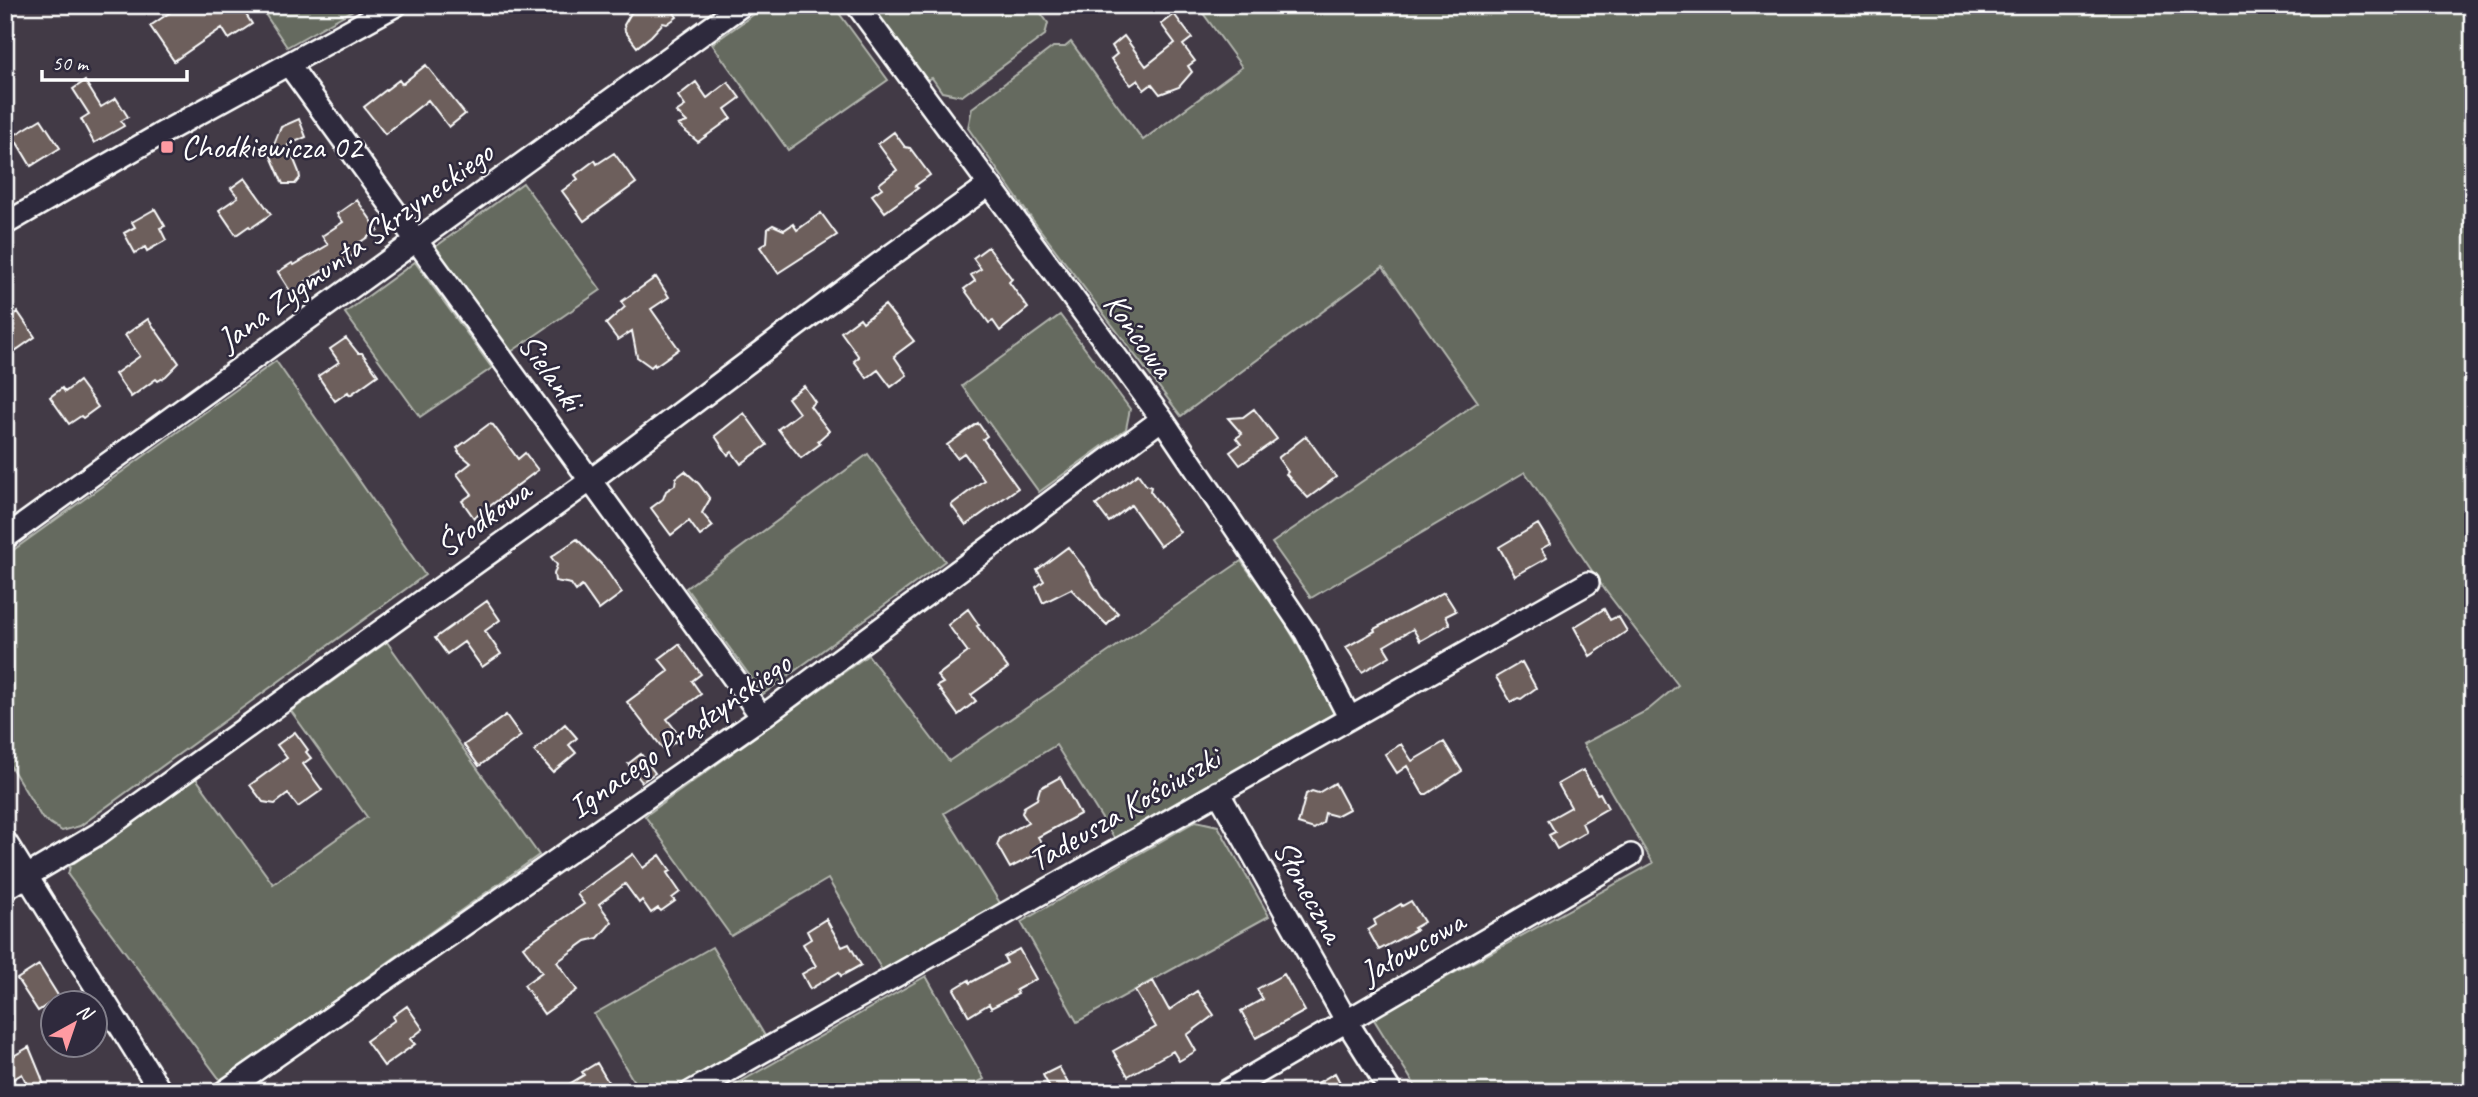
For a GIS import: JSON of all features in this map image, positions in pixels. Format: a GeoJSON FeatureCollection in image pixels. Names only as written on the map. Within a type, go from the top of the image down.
{"type":"FeatureCollection","features":[{"type":"Feature","properties":{"kind":"street"},"geometry":{"type":"LineString","coordinates":[[5,224],[159,135],[396,5]]}},
{"type":"Feature","properties":{"kind":"street","name":"Jana Zygmunta Skrzyneckiego"},"geometry":{"type":"LineString","coordinates":[[5,538],[742,5]]}},
{"type":"Feature","properties":{"kind":"street","name":"Końcowa"},"geometry":{"type":"LineString","coordinates":[[857,5],[1162,419],[1306,633],[1349,717]]}},
{"type":"Feature","properties":{"kind":"street","name":"Sielanki"},"geometry":{"type":"LineString","coordinates":[[289,65],[762,718]]}},
{"type":"Feature","properties":{"kind":"street","name":"Środkowa"},"geometry":{"type":"LineString","coordinates":[[5,890],[98,834],[590,480],[989,185]]}},
{"type":"Feature","properties":{"kind":"street","name":"Ignacego Prądzyńskiego"},"geometry":{"type":"LineString","coordinates":[[224,1092],[762,718],[1162,419]]}},
{"type":"Feature","properties":{"kind":"street","name":"Tadeusza Kościuszki"},"geometry":{"type":"LineString","coordinates":[[691,1092],[1588,583]]}},
{"type":"Feature","properties":{"kind":"street","name":"Słoneczna"},"geometry":{"type":"LineString","coordinates":[[1218,792],[1347,1021],[1391,1092]]}},
{"type":"Feature","properties":{"kind":"street"},"geometry":{"type":"LineString","coordinates":[[5,841],[161,1092]]}},
{"type":"Feature","properties":{"kind":"street","name":"Jałowcowa"},"geometry":{"type":"LineString","coordinates":[[1225,1092],[1631,855]]}},
{"type":"Feature","properties":{"kind":"green space"},"geometry":{"type":"Polygon","coordinates":[[[259,5],[362,5],[287,47],[259,5]]]}},
{"type":"Feature","properties":{"kind":"green space"},"geometry":{"type":"Polygon","coordinates":[[[767,5],[833,5],[888,80],[788,150],[712,44],[767,5]]]}},
{"type":"Feature","properties":{"kind":"green space"},"geometry":{"type":"Polygon","coordinates":[[[871,5],[1035,5],[1048,23],[1045,35],[962,96],[942,92],[932,78],[926,80],[871,5]]]}},
{"type":"Feature","properties":{"kind":"green space"},"geometry":{"type":"Polygon","coordinates":[[[1197,5],[2473,5],[2473,1092],[1419,1092],[1373,1018],[1653,863],[1583,744],[1648,710],[1678,685],[1605,590],[1525,472],[1311,598],[1272,543],[1478,402],[1383,267],[1181,416],[1026,211],[968,128],[972,108],[1053,47],[1065,47],[1071,42],[1143,140],[1242,67],[1197,5]]]}},
{"type":"Feature","properties":{"kind":"green space"},"geometry":{"type":"Polygon","coordinates":[[[523,183],[601,290],[511,352],[434,248],[523,183]]]}},
{"type":"Feature","properties":{"kind":"green space"},"geometry":{"type":"Polygon","coordinates":[[[415,262],[492,368],[420,417],[345,313],[415,262]]]}},
{"type":"Feature","properties":{"kind":"green space"},"geometry":{"type":"Polygon","coordinates":[[[1060,315],[1130,409],[1126,429],[1039,492],[962,386],[1060,315]]]}},
{"type":"Feature","properties":{"kind":"green space"},"geometry":{"type":"Polygon","coordinates":[[[276,361],[425,575],[80,826],[62,831],[42,818],[5,757],[5,556],[276,361]]]}},
{"type":"Feature","properties":{"kind":"green space"},"geometry":{"type":"Polygon","coordinates":[[[868,454],[945,561],[763,694],[686,588],[868,454]]]}},
{"type":"Feature","properties":{"kind":"green space"},"geometry":{"type":"Polygon","coordinates":[[[1241,561],[1279,612],[1336,712],[1114,838],[1056,745],[944,813],[1000,903],[882,970],[828,879],[731,936],[645,816],[868,655],[949,761],[1241,561]]]}},
{"type":"Feature","properties":{"kind":"green space"},"geometry":{"type":"Polygon","coordinates":[[[387,642],[539,855],[221,1081],[68,875],[70,866],[195,777],[273,884],[367,817],[291,711],[387,642]]]}},
{"type":"Feature","properties":{"kind":"green space"},"geometry":{"type":"Polygon","coordinates":[[[1196,821],[1218,826],[1269,916],[1077,1022],[1021,922],[1196,821]]]}},
{"type":"Feature","properties":{"kind":"green space"},"geometry":{"type":"Polygon","coordinates":[[[712,947],[765,1036],[668,1092],[640,1092],[594,1014],[712,947]]]}},
{"type":"Feature","properties":{"kind":"green space"},"geometry":{"type":"Polygon","coordinates":[[[926,976],[984,1079],[960,1092],[738,1092],[735,1085],[926,976]]]}},
{"type":"Feature","properties":{"kind":"building"},"geometry":{"type":"Polygon","coordinates":[[[181,5],[240,5],[252,24],[229,39],[222,28],[174,61],[150,26],[181,5]]]}},
{"type":"Feature","properties":{"kind":"building"},"geometry":{"type":"Polygon","coordinates":[[[641,5],[670,7],[677,17],[667,24],[663,23],[637,47],[625,31],[624,25],[631,13],[641,5]]]}},
{"type":"Feature","properties":{"kind":"building"},"geometry":{"type":"Polygon","coordinates":[[[1174,14],[1192,38],[1183,45],[1195,61],[1188,66],[1192,72],[1179,87],[1160,94],[1152,84],[1144,90],[1138,80],[1131,85],[1111,59],[1117,54],[1112,46],[1124,36],[1146,66],[1175,43],[1161,24],[1174,14]]]}},
{"type":"Feature","properties":{"kind":"building"},"geometry":{"type":"Polygon","coordinates":[[[426,65],[465,114],[449,127],[428,100],[385,134],[364,107],[399,80],[402,84],[426,65]]]}},
{"type":"Feature","properties":{"kind":"building"},"geometry":{"type":"Polygon","coordinates":[[[85,81],[101,107],[116,98],[128,117],[121,121],[124,126],[94,143],[81,119],[89,114],[73,89],[85,81]]]}},
{"type":"Feature","properties":{"kind":"building"},"geometry":{"type":"Polygon","coordinates":[[[696,82],[707,98],[728,82],[740,98],[725,109],[731,118],[698,142],[678,125],[687,122],[676,112],[685,106],[678,96],[696,82]]]}},
{"type":"Feature","properties":{"kind":"building"},"geometry":{"type":"Polygon","coordinates":[[[41,119],[60,148],[31,166],[13,136],[41,119]]]}},
{"type":"Feature","properties":{"kind":"building"},"geometry":{"type":"Polygon","coordinates":[[[299,119],[306,137],[288,145],[300,178],[295,184],[283,184],[270,154],[281,127],[299,119]]]}},
{"type":"Feature","properties":{"kind":"building"},"geometry":{"type":"Polygon","coordinates":[[[894,132],[930,175],[915,186],[918,188],[885,212],[872,195],[882,188],[879,184],[897,170],[878,144],[894,132]]]}},
{"type":"Feature","properties":{"kind":"building"},"geometry":{"type":"Polygon","coordinates":[[[614,153],[636,183],[584,221],[562,191],[578,179],[575,175],[595,160],[597,164],[614,153]]]}},
{"type":"Feature","properties":{"kind":"building"},"geometry":{"type":"Polygon","coordinates":[[[245,178],[271,214],[236,235],[219,210],[238,197],[231,188],[245,178]]]}},
{"type":"Feature","properties":{"kind":"building"},"geometry":{"type":"Polygon","coordinates":[[[357,200],[378,230],[359,243],[363,248],[305,282],[307,285],[292,294],[278,272],[328,245],[322,236],[343,222],[337,214],[357,200]]]}},
{"type":"Feature","properties":{"kind":"building"},"geometry":{"type":"Polygon","coordinates":[[[155,209],[165,226],[160,228],[166,240],[147,251],[145,247],[135,253],[124,233],[135,227],[132,222],[155,209]]]}},
{"type":"Feature","properties":{"kind":"building"},"geometry":{"type":"Polygon","coordinates":[[[821,213],[837,235],[778,273],[760,247],[767,242],[768,228],[773,225],[784,230],[793,224],[797,230],[821,213]]]}},
{"type":"Feature","properties":{"kind":"building"},"geometry":{"type":"Polygon","coordinates":[[[988,247],[1012,279],[1009,282],[1028,308],[1000,331],[993,321],[989,323],[964,289],[975,281],[971,275],[981,269],[973,258],[988,247]]]}},
{"type":"Feature","properties":{"kind":"building"},"geometry":{"type":"Polygon","coordinates":[[[656,277],[669,297],[651,309],[679,349],[651,367],[637,357],[632,331],[618,340],[606,324],[625,307],[621,302],[656,277]]]}},
{"type":"Feature","properties":{"kind":"building"},"geometry":{"type":"Polygon","coordinates":[[[885,305],[914,341],[894,356],[907,375],[891,387],[878,370],[867,378],[854,361],[859,357],[841,332],[860,318],[863,322],[885,305]]]}},
{"type":"Feature","properties":{"kind":"building"},"geometry":{"type":"Polygon","coordinates":[[[18,312],[35,337],[15,351],[5,337],[5,321],[18,312]]]}},
{"type":"Feature","properties":{"kind":"building"},"geometry":{"type":"Polygon","coordinates":[[[148,319],[179,363],[166,376],[158,381],[156,379],[131,397],[115,374],[140,356],[125,335],[148,319]]]}},
{"type":"Feature","properties":{"kind":"building"},"geometry":{"type":"Polygon","coordinates":[[[346,338],[358,353],[362,353],[378,375],[350,395],[348,392],[335,401],[318,376],[339,362],[330,349],[346,338]]]}},
{"type":"Feature","properties":{"kind":"building"},"geometry":{"type":"Polygon","coordinates":[[[79,381],[98,407],[69,424],[50,397],[62,388],[65,392],[79,381]]]}},
{"type":"Feature","properties":{"kind":"building"},"geometry":{"type":"Polygon","coordinates":[[[804,386],[815,402],[810,406],[829,431],[818,441],[820,444],[801,458],[778,429],[799,413],[788,398],[804,386]]]}},
{"type":"Feature","properties":{"kind":"building"},"geometry":{"type":"Polygon","coordinates":[[[1254,409],[1277,439],[1240,465],[1230,452],[1241,444],[1236,438],[1242,434],[1228,418],[1243,417],[1254,409]]]}},
{"type":"Feature","properties":{"kind":"building"},"geometry":{"type":"Polygon","coordinates":[[[744,413],[767,445],[741,464],[732,452],[728,455],[715,436],[744,413]]]}},
{"type":"Feature","properties":{"kind":"building"},"geometry":{"type":"Polygon","coordinates":[[[978,423],[987,436],[983,439],[1018,488],[966,525],[951,505],[984,480],[964,453],[957,458],[947,445],[978,423]]]}},
{"type":"Feature","properties":{"kind":"building"},"geometry":{"type":"Polygon","coordinates":[[[489,424],[493,425],[518,459],[525,453],[538,470],[474,518],[462,501],[472,494],[457,474],[471,463],[457,448],[489,424]]]}},
{"type":"Feature","properties":{"kind":"building"},"geometry":{"type":"Polygon","coordinates":[[[1306,436],[1336,477],[1308,498],[1286,474],[1288,472],[1278,458],[1306,436]]]}},
{"type":"Feature","properties":{"kind":"building"},"geometry":{"type":"Polygon","coordinates":[[[685,471],[710,499],[702,513],[713,526],[700,536],[689,521],[671,535],[651,508],[663,499],[666,491],[675,485],[676,478],[685,471]]]}},
{"type":"Feature","properties":{"kind":"building"},"geometry":{"type":"Polygon","coordinates":[[[1138,474],[1146,485],[1151,487],[1150,491],[1180,532],[1160,546],[1131,505],[1109,522],[1096,505],[1138,474]]]}},
{"type":"Feature","properties":{"kind":"building"},"geometry":{"type":"Polygon","coordinates":[[[1538,524],[1550,544],[1541,549],[1547,558],[1515,576],[1499,547],[1538,524]]]}},
{"type":"Feature","properties":{"kind":"building"},"geometry":{"type":"Polygon","coordinates":[[[577,539],[603,566],[622,593],[599,610],[582,586],[576,591],[571,584],[555,581],[557,565],[551,557],[577,539]]]}},
{"type":"Feature","properties":{"kind":"building"},"geometry":{"type":"Polygon","coordinates":[[[1068,547],[1086,570],[1101,597],[1118,613],[1107,625],[1071,589],[1043,603],[1036,587],[1044,581],[1037,570],[1068,547]]]}},
{"type":"Feature","properties":{"kind":"building"},"geometry":{"type":"Polygon","coordinates":[[[1444,592],[1456,611],[1446,616],[1450,624],[1420,641],[1413,629],[1384,646],[1390,656],[1362,672],[1346,647],[1444,592]]]}},
{"type":"Feature","properties":{"kind":"building"},"geometry":{"type":"Polygon","coordinates":[[[487,601],[500,620],[485,631],[501,654],[482,667],[464,642],[447,654],[435,638],[487,601]]]}},
{"type":"Feature","properties":{"kind":"building"},"geometry":{"type":"Polygon","coordinates":[[[968,609],[1008,668],[971,695],[976,701],[958,715],[937,686],[943,683],[937,676],[968,652],[948,625],[968,609]]]}},
{"type":"Feature","properties":{"kind":"building"},"geometry":{"type":"Polygon","coordinates":[[[1604,609],[1610,620],[1618,616],[1627,631],[1590,656],[1574,627],[1604,609]]]}},
{"type":"Feature","properties":{"kind":"building"},"geometry":{"type":"Polygon","coordinates":[[[679,644],[701,674],[692,681],[701,694],[667,719],[681,737],[664,750],[627,702],[669,671],[659,659],[679,644]]]}},
{"type":"Feature","properties":{"kind":"building"},"geometry":{"type":"Polygon","coordinates":[[[1522,662],[1536,688],[1521,699],[1511,702],[1496,677],[1522,662]]]}},
{"type":"Feature","properties":{"kind":"building"},"geometry":{"type":"Polygon","coordinates":[[[506,715],[521,736],[479,766],[464,745],[506,715]]]}},
{"type":"Feature","properties":{"kind":"building"},"geometry":{"type":"Polygon","coordinates":[[[565,724],[577,738],[569,745],[576,753],[553,772],[534,751],[565,724]]]}},
{"type":"Feature","properties":{"kind":"building"},"geometry":{"type":"Polygon","coordinates":[[[295,732],[311,758],[303,764],[322,790],[298,807],[288,794],[275,804],[263,802],[250,785],[287,758],[277,745],[295,732]]]}},
{"type":"Feature","properties":{"kind":"building"},"geometry":{"type":"Polygon","coordinates":[[[1444,742],[1462,771],[1427,794],[1423,794],[1407,766],[1397,773],[1385,754],[1401,744],[1412,761],[1444,742]]]}},
{"type":"Feature","properties":{"kind":"building"},"geometry":{"type":"Polygon","coordinates":[[[641,754],[655,773],[642,782],[628,764],[641,754]]]}},
{"type":"Feature","properties":{"kind":"building"},"geometry":{"type":"Polygon","coordinates":[[[1583,770],[1608,808],[1582,823],[1586,832],[1557,849],[1549,835],[1555,832],[1548,820],[1571,807],[1558,784],[1583,770]]]}},
{"type":"Feature","properties":{"kind":"building"},"geometry":{"type":"Polygon","coordinates":[[[1060,777],[1080,814],[1038,837],[1042,844],[1034,849],[1037,854],[1010,868],[997,845],[1000,838],[1028,822],[1022,813],[1024,807],[1037,799],[1040,788],[1060,777]]]}},
{"type":"Feature","properties":{"kind":"building"},"geometry":{"type":"Polygon","coordinates":[[[1335,783],[1349,809],[1336,816],[1325,813],[1323,823],[1314,829],[1298,824],[1306,794],[1312,791],[1318,793],[1335,783]]]}},
{"type":"Feature","properties":{"kind":"building"},"geometry":{"type":"Polygon","coordinates":[[[633,854],[643,868],[660,855],[671,871],[667,873],[680,892],[672,898],[675,901],[661,911],[658,908],[651,913],[642,900],[639,903],[625,884],[599,904],[612,922],[598,938],[586,941],[557,962],[577,990],[544,1014],[524,985],[542,972],[523,947],[584,904],[577,894],[633,854]]]}},
{"type":"Feature","properties":{"kind":"building"},"geometry":{"type":"Polygon","coordinates":[[[1411,901],[1424,922],[1414,928],[1416,930],[1379,950],[1368,930],[1376,925],[1374,920],[1411,901]]]}},
{"type":"Feature","properties":{"kind":"building"},"geometry":{"type":"Polygon","coordinates":[[[826,919],[842,947],[849,944],[861,965],[841,976],[839,972],[810,989],[802,974],[816,966],[803,944],[811,939],[807,931],[826,919]]]}},
{"type":"Feature","properties":{"kind":"building"},"geometry":{"type":"Polygon","coordinates":[[[1019,949],[1036,979],[1016,990],[1018,994],[991,1008],[989,1004],[969,1016],[954,989],[1007,963],[1004,957],[1019,949]]]}},
{"type":"Feature","properties":{"kind":"building"},"geometry":{"type":"Polygon","coordinates":[[[39,965],[53,988],[38,988],[38,1011],[17,979],[39,965]]]}},
{"type":"Feature","properties":{"kind":"building"},"geometry":{"type":"Polygon","coordinates":[[[1284,974],[1305,1011],[1256,1038],[1241,1011],[1263,999],[1257,989],[1284,974]]]}},
{"type":"Feature","properties":{"kind":"building"},"geometry":{"type":"Polygon","coordinates":[[[1153,981],[1169,1010],[1197,991],[1214,1015],[1187,1035],[1196,1051],[1179,1061],[1173,1051],[1128,1076],[1113,1051],[1156,1027],[1135,991],[1153,981]]]}},
{"type":"Feature","properties":{"kind":"building"},"geometry":{"type":"Polygon","coordinates":[[[407,1006],[423,1029],[410,1039],[415,1044],[384,1066],[366,1041],[395,1020],[393,1016],[407,1006]]]}},
{"type":"Feature","properties":{"kind":"building"},"geometry":{"type":"Polygon","coordinates":[[[29,1047],[46,1092],[31,1092],[22,1074],[5,1084],[5,1061],[29,1047]]]}},
{"type":"Feature","properties":{"kind":"building"},"geometry":{"type":"Polygon","coordinates":[[[597,1063],[614,1092],[556,1092],[584,1075],[582,1072],[597,1063]]]}},
{"type":"Feature","properties":{"kind":"building"},"geometry":{"type":"Polygon","coordinates":[[[1059,1067],[1073,1092],[1052,1092],[1043,1075],[1059,1067]]]}},
{"type":"Feature","properties":{"kind":"building"},"geometry":{"type":"Polygon","coordinates":[[[1335,1073],[1345,1092],[1302,1092],[1335,1073]]]}},
{"type":"Feature","properties":{"kind":"place","name":"Chodkiewicza 02"},"geometry":{"type":"Point","coordinates":[167,147]}}]}
